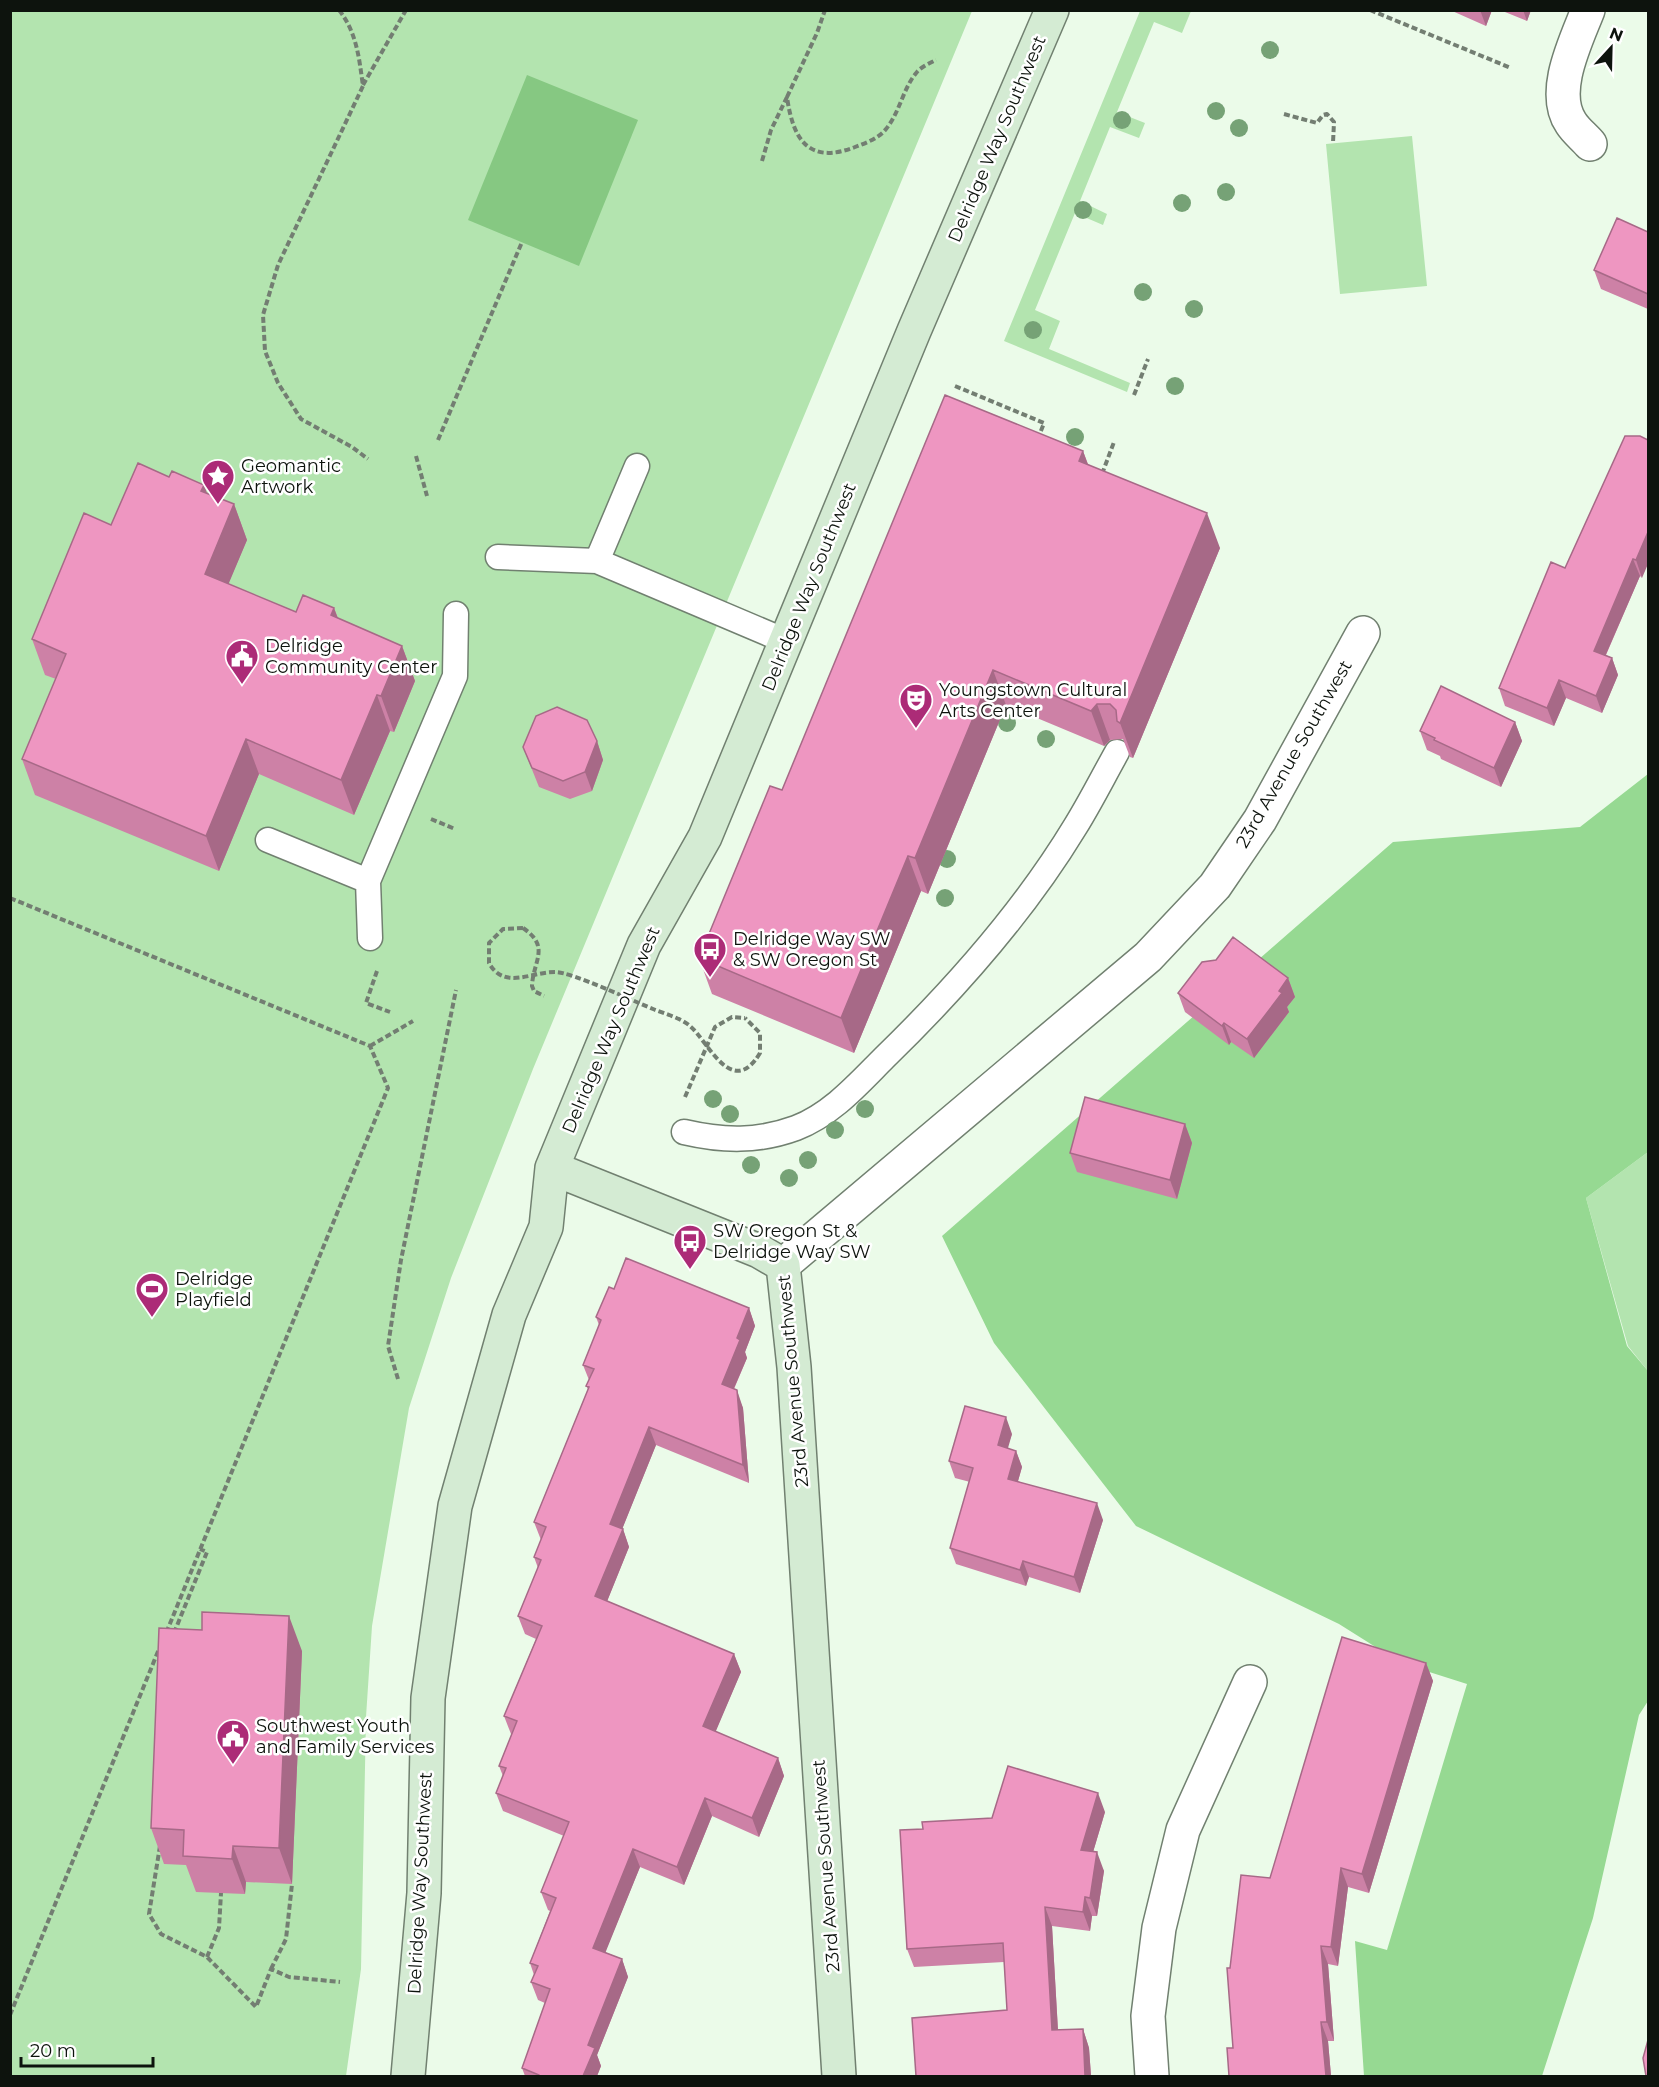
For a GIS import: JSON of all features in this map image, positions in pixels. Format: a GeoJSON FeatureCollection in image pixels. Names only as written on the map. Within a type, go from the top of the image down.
{"type":"FeatureCollection","features":[{"type":"Feature","properties":{"kind":"main road","name":"Delridge Way Southwest"},"geometry":{"type":"LineString","coordinates":[[408,2076],[424,1893],[428,1698],[455,1506],[509,1315],[546,1227],[552,1168],[644,945],[705,837],[788,642],[914,331],[1052,10]]}},
{"type":"Feature","properties":{"kind":"main road"},"geometry":{"type":"LineString","coordinates":[[552,1168],[759,1251],[783,1265]]}},
{"type":"Feature","properties":{"kind":"main road","name":"23rd Avenue Southwest"},"geometry":{"type":"LineString","coordinates":[[783,1265],[794,1367],[839,2076]]}},
{"type":"Feature","properties":{"kind":"street"},"geometry":{"type":"LineString","coordinates":[[1588,10],[1568,60],[1563,90],[1570,122],[1590,144]]}},
{"type":"Feature","properties":{"kind":"street","name":"23rd Avenue Southwest"},"geometry":{"type":"LineString","coordinates":[[783,1265],[1148,957],[1215,886],[1260,820],[1363,633]]}},
{"type":"Feature","properties":{"kind":"street"},"geometry":{"type":"LineString","coordinates":[[1152,2076],[1148,2016],[1159,1928],[1183,1830],[1250,1682]]}},
{"type":"Feature","properties":{"kind":"lane"},"geometry":{"type":"LineString","coordinates":[[597,561],[636,466]]}},
{"type":"Feature","properties":{"kind":"lane"},"geometry":{"type":"LineString","coordinates":[[498,557],[597,561],[788,642]]}},
{"type":"Feature","properties":{"kind":"lane"},"geometry":{"type":"LineString","coordinates":[[370,938],[368,881],[455,676],[456,614]]}},
{"type":"Feature","properties":{"kind":"lane"},"geometry":{"type":"LineString","coordinates":[[684,1132],[714,1139],[744,1140],[772,1136],[798,1127],[842,1099],[934,1009],[978,960],[1074,828],[1117,752]]}},
{"type":"Feature","properties":{"kind":"lane"},"geometry":{"type":"LineString","coordinates":[[268,840],[368,881]]}},
{"type":"Feature","properties":{"kind":"path"},"geometry":{"type":"LineString","coordinates":[[339,10],[351,27],[359,54],[363,86]]}},
{"type":"Feature","properties":{"kind":"path"},"geometry":{"type":"LineString","coordinates":[[368,459],[352,447],[301,419],[278,383],[265,351],[263,315],[278,265],[343,133],[363,86],[406,10]]}},
{"type":"Feature","properties":{"kind":"path"},"geometry":{"type":"LineString","coordinates":[[762,161],[771,130],[818,33],[825,10]]}},
{"type":"Feature","properties":{"kind":"path"},"geometry":{"type":"LineString","coordinates":[[1370,10],[1510,68]]}},
{"type":"Feature","properties":{"kind":"path"},"geometry":{"type":"LineString","coordinates":[[787,97],[790,118],[797,135],[806,147],[822,154],[835,154],[869,142],[886,129],[917,71],[936,60]]}},
{"type":"Feature","properties":{"kind":"path"},"geometry":{"type":"LineString","coordinates":[[1284,114],[1317,123],[1323,115],[1327,114],[1334,122],[1333,143]]}},
{"type":"Feature","properties":{"kind":"path"},"geometry":{"type":"LineString","coordinates":[[438,440],[522,242]]}},
{"type":"Feature","properties":{"kind":"path"},"geometry":{"type":"LineString","coordinates":[[1134,395],[1148,359]]}},
{"type":"Feature","properties":{"kind":"path"},"geometry":{"type":"LineString","coordinates":[[955,386],[1044,423],[1036,442]]}},
{"type":"Feature","properties":{"kind":"path"},"geometry":{"type":"LineString","coordinates":[[1100,479],[1114,442]]}},
{"type":"Feature","properties":{"kind":"path"},"geometry":{"type":"LineString","coordinates":[[416,456],[427,496]]}},
{"type":"Feature","properties":{"kind":"path"},"geometry":{"type":"LineString","coordinates":[[423,816],[455,829]]}},
{"type":"Feature","properties":{"kind":"path"},"geometry":{"type":"LineString","coordinates":[[10,898],[370,1046],[388,1088],[10,2015]]}},
{"type":"Feature","properties":{"kind":"path"},"geometry":{"type":"LineString","coordinates":[[544,996],[534,991],[532,986],[539,949],[534,936],[523,928],[503,929],[489,943],[489,963],[503,977],[517,979],[554,972],[572,977],[687,1023],[715,1059],[733,1068],[740,1069],[752,1064],[760,1053],[760,1033],[746,1018],[732,1017],[715,1027],[684,1100]]}},
{"type":"Feature","properties":{"kind":"path"},"geometry":{"type":"LineString","coordinates":[[378,972],[366,1003],[390,1012]]}},
{"type":"Feature","properties":{"kind":"path"},"geometry":{"type":"LineString","coordinates":[[398,1379],[388,1346],[401,1260],[456,990]]}},
{"type":"Feature","properties":{"kind":"path"},"geometry":{"type":"LineString","coordinates":[[370,1046],[413,1021]]}},
{"type":"Feature","properties":{"kind":"path"},"geometry":{"type":"LineString","coordinates":[[172,1636],[207,1552],[200,1549]]}},
{"type":"Feature","properties":{"kind":"path"},"geometry":{"type":"LineString","coordinates":[[161,1839],[149,1914],[161,1934],[207,1957],[256,2007],[286,1939],[292,1884]]}},
{"type":"Feature","properties":{"kind":"path"},"geometry":{"type":"LineString","coordinates":[[207,1957],[219,1928],[221,1893]]}},
{"type":"Feature","properties":{"kind":"path"},"geometry":{"type":"LineString","coordinates":[[271,1969],[289,1977],[340,1982]]}},
{"type":"Feature","properties":{"kind":"shaded area","name":"Delridge Playfield"},"geometry":{"type":"Polygon","coordinates":[[[11,11],[972,11],[533,1069],[451,1278],[409,1408],[372,1626],[366,1717],[361,1969],[346,2076],[11,2076],[11,11]]]}},
{"type":"Feature","properties":{"kind":"shaded area"},"geometry":{"type":"Polygon","coordinates":[[[1140,11],[1191,11],[1182,33],[1154,22],[1117,112],[1145,123],[1139,138],[1110,127],[1080,201],[1107,214],[1103,225],[1075,213],[1035,310],[1060,321],[1049,349],[1130,383],[1127,392],[1004,341],[1140,11]]]}},
{"type":"Feature","properties":{"kind":"shaded area"},"geometry":{"type":"Polygon","coordinates":[[[527,75],[638,120],[579,266],[468,220],[527,75]]]}},
{"type":"Feature","properties":{"kind":"shaded area"},"geometry":{"type":"Polygon","coordinates":[[[1412,136],[1427,286],[1340,294],[1326,144],[1412,136]]]}},
{"type":"Feature","properties":{"kind":"shaded area"},"geometry":{"type":"Polygon","coordinates":[[[1648,774],[1648,1152],[1586,1198],[1627,1346],[1648,1371],[1648,1701],[1639,1715],[1593,1918],[1542,2076],[1364,2076],[1355,1941],[1387,1950],[1467,1684],[1401,1663],[1339,1624],[1136,1526],[994,1343],[942,1236],[1393,842],[1580,827],[1648,774]]]}},
{"type":"Feature","properties":{"kind":"shaded area"},"geometry":{"type":"Polygon","coordinates":[[[1648,1152],[1648,1371],[1628,1346],[1586,1198],[1648,1152]]]}},
{"type":"Feature","properties":{"kind":"building"},"geometry":{"type":"Polygon","coordinates":[[[1617,218],[1648,232],[1648,294],[1594,270],[1617,218]]]}},
{"type":"Feature","properties":{"kind":"building","name":"Youngstown Cultural Arts Center"},"geometry":{"type":"Polygon","coordinates":[[[945,395],[1083,451],[1079,461],[1207,513],[1120,723],[1117,721],[1116,710],[1110,704],[1097,704],[1091,711],[993,670],[915,858],[908,856],[841,1018],[699,958],[770,786],[782,790],[945,395]]]}},
{"type":"Feature","properties":{"kind":"building"},"geometry":{"type":"Polygon","coordinates":[[[1625,436],[1640,436],[1648,440],[1648,532],[1636,560],[1633,559],[1594,651],[1612,658],[1596,696],[1559,680],[1547,708],[1499,688],[1551,562],[1565,568],[1625,436]]]}},
{"type":"Feature","properties":{"kind":"building","name":"Delridge Community Center"},"geometry":{"type":"Polygon","coordinates":[[[138,463],[169,477],[172,471],[204,485],[201,491],[234,504],[205,574],[296,612],[303,595],[334,608],[331,615],[402,646],[381,696],[377,695],[341,780],[246,739],[206,836],[22,759],[66,654],[32,639],[84,513],[111,525],[138,463]]]}},
{"type":"Feature","properties":{"kind":"building"},"geometry":{"type":"Polygon","coordinates":[[[1441,686],[1515,722],[1494,768],[1420,731],[1441,686]]]}},
{"type":"Feature","properties":{"kind":"building"},"geometry":{"type":"Polygon","coordinates":[[[557,707],[587,720],[597,741],[585,772],[563,781],[532,768],[523,747],[536,716],[557,707]]]}},
{"type":"Feature","properties":{"kind":"building"},"geometry":{"type":"Polygon","coordinates":[[[1233,937],[1288,978],[1279,991],[1282,993],[1247,1039],[1224,1023],[1222,1026],[1178,993],[1202,962],[1216,960],[1233,937]]]}},
{"type":"Feature","properties":{"kind":"building"},"geometry":{"type":"Polygon","coordinates":[[[1085,1097],[1185,1124],[1170,1180],[1070,1153],[1085,1097]]]}},
{"type":"Feature","properties":{"kind":"building"},"geometry":{"type":"Polygon","coordinates":[[[626,1258],[749,1308],[737,1338],[740,1340],[722,1384],[737,1390],[743,1465],[649,1427],[610,1524],[623,1529],[595,1596],[734,1654],[703,1726],[778,1758],[752,1818],[705,1798],[677,1867],[633,1849],[593,1948],[622,1959],[588,2045],[595,2048],[583,2076],[539,2076],[522,2068],[550,1989],[531,1982],[538,1966],[530,1963],[556,1898],[541,1892],[569,1822],[496,1793],[506,1768],[499,1766],[517,1721],[504,1716],[542,1626],[518,1616],[541,1560],[534,1557],[546,1527],[534,1522],[589,1387],[586,1386],[594,1369],[583,1365],[601,1320],[596,1317],[609,1287],[614,1289],[626,1258]]]}},
{"type":"Feature","properties":{"kind":"building"},"geometry":{"type":"Polygon","coordinates":[[[965,1406],[1006,1417],[998,1445],[1016,1451],[1008,1479],[1097,1503],[1074,1577],[1023,1561],[1020,1570],[950,1548],[973,1468],[949,1461],[965,1406]]]}},
{"type":"Feature","properties":{"kind":"building","name":"Southwest Youth and Family Services"},"geometry":{"type":"Polygon","coordinates":[[[202,1612],[289,1616],[279,1848],[233,1846],[232,1859],[183,1856],[184,1830],[151,1828],[159,1628],[202,1630],[202,1612]]]}},
{"type":"Feature","properties":{"kind":"building"},"geometry":{"type":"Polygon","coordinates":[[[1342,1637],[1426,1663],[1362,1874],[1341,1868],[1331,1947],[1321,1946],[1327,2022],[1321,2022],[1326,2076],[1229,2076],[1227,2048],[1233,2048],[1227,1968],[1230,1968],[1241,1875],[1270,1878],[1342,1637]]]}},
{"type":"Feature","properties":{"kind":"building"},"geometry":{"type":"Polygon","coordinates":[[[1008,1766],[1098,1793],[1081,1850],[1097,1852],[1090,1898],[1085,1897],[1083,1912],[1045,1907],[1052,2030],[1083,2029],[1085,2076],[916,2076],[912,2018],[1007,2010],[1003,1943],[907,1949],[900,1830],[923,1829],[922,1822],[992,1818],[1008,1766]]]}},
{"type":"Feature","properties":{"kind":"building"},"geometry":{"type":"Polygon","coordinates":[[[1648,2040],[1648,2076],[1646,2076],[1643,2058],[1648,2040]]]}},
{"type":"Feature","properties":{"kind":"place","name":"Geomantic Artwork"},"geometry":{"type":"Point","coordinates":[218,505]}},
{"type":"Feature","properties":{"kind":"place","name":"Delridge Community Center"},"geometry":{"type":"Point","coordinates":[242,685]}},
{"type":"Feature","properties":{"kind":"place","name":"Youngstown Cultural Arts Center"},"geometry":{"type":"Point","coordinates":[916,729]}},
{"type":"Feature","properties":{"kind":"place","name":"Delridge Way SW & SW Oregon St"},"geometry":{"type":"Point","coordinates":[710,978]}},
{"type":"Feature","properties":{"kind":"place","name":"SW Oregon St & Delridge Way SW"},"geometry":{"type":"Point","coordinates":[690,1270]}},
{"type":"Feature","properties":{"kind":"place","name":"Delridge Playfield"},"geometry":{"type":"Point","coordinates":[152,1318]}},
{"type":"Feature","properties":{"kind":"place","name":"Southwest Youth and Family Services"},"geometry":{"type":"Point","coordinates":[233,1765]}}]}
